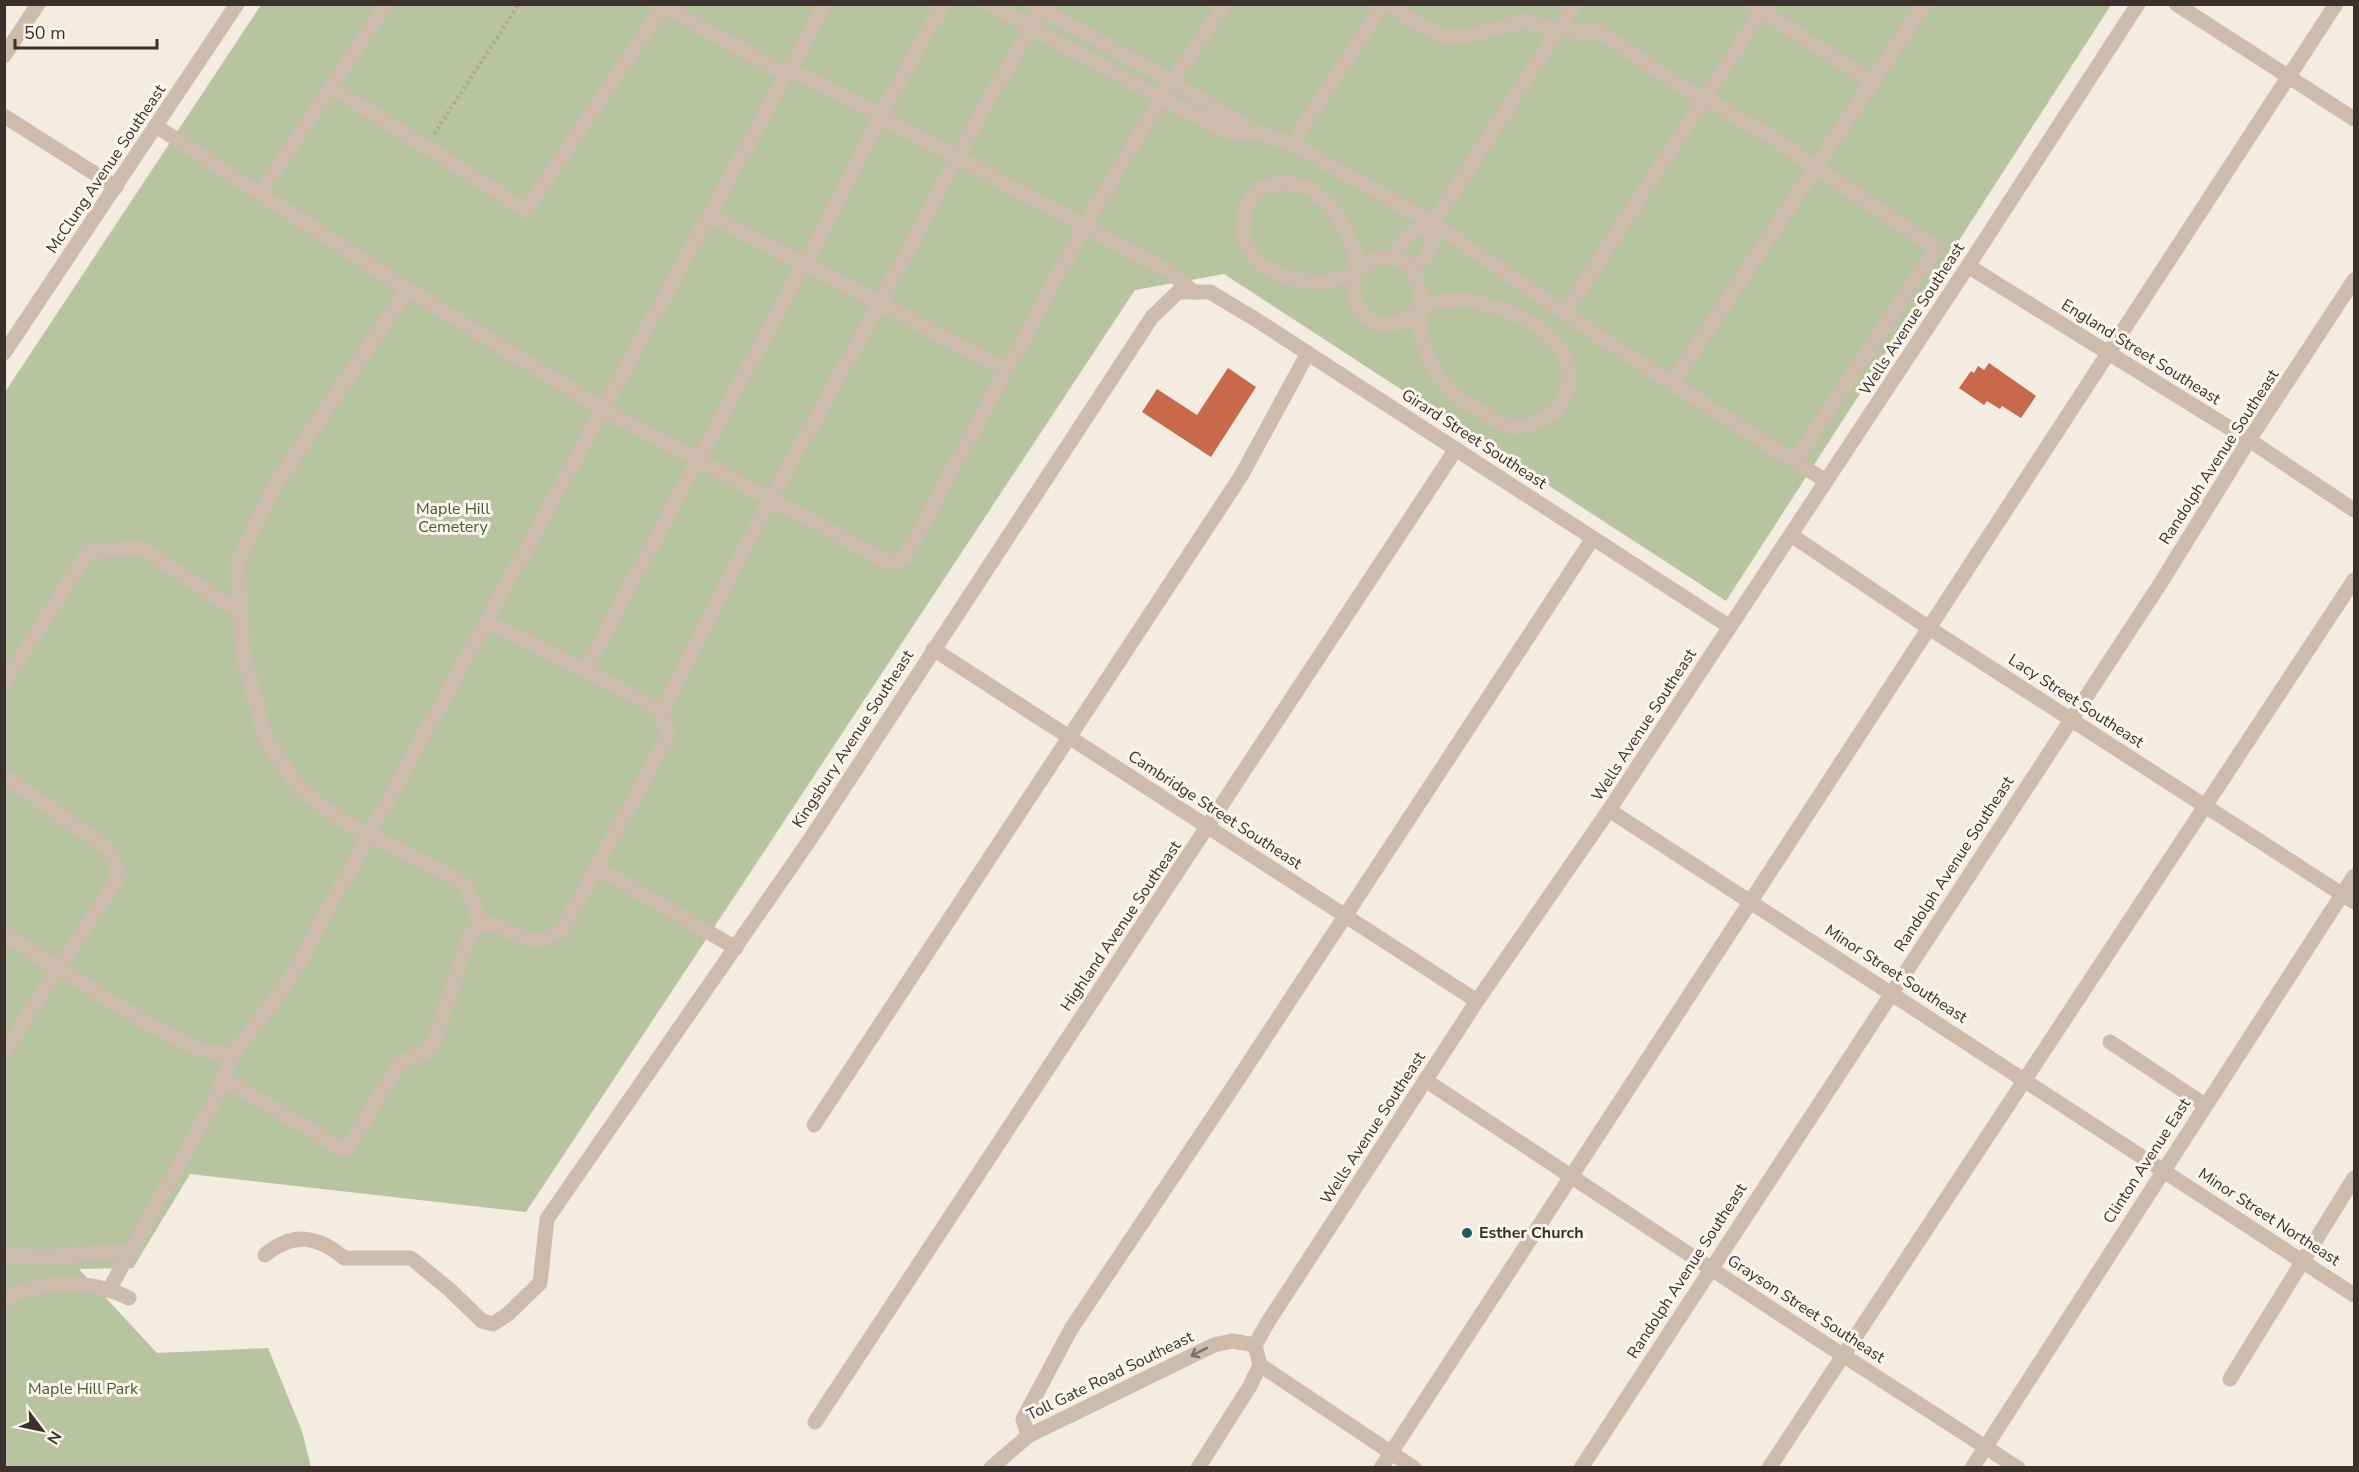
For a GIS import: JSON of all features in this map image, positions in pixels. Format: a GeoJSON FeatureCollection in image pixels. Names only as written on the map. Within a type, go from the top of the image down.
{"type":"FeatureCollection","features":[{"type":"Feature","properties":{"kind":"street"},"geometry":{"type":"LineString","coordinates":[[4,56],[38,4]]}},
{"type":"Feature","properties":{"kind":"street","name":"McClung Avenue Southeast"},"geometry":{"type":"LineString","coordinates":[[4,353],[237,4]]}},
{"type":"Feature","properties":{"kind":"street"},"geometry":{"type":"LineString","coordinates":[[260,193],[386,4]]}},
{"type":"Feature","properties":{"kind":"street"},"geometry":{"type":"LineString","coordinates":[[110,1288],[224,1079],[232,1056],[290,979],[825,4]]}},
{"type":"Feature","properties":{"kind":"street"},"geometry":{"type":"LineString","coordinates":[[584,671],[696,460],[804,264],[915,52],[944,4]]}},
{"type":"Feature","properties":{"kind":"street"},"geometry":{"type":"LineString","coordinates":[[989,4],[1161,98],[1233,134],[1256,132]]}},
{"type":"Feature","properties":{"kind":"street"},"geometry":{"type":"LineString","coordinates":[[156,126],[407,289],[603,409],[890,563],[905,557],[1085,225],[1161,98],[1224,4]]}},
{"type":"Feature","properties":{"kind":"street"},"geometry":{"type":"LineString","coordinates":[[1292,144],[1383,4]]}},
{"type":"Feature","properties":{"kind":"street"},"geometry":{"type":"LineString","coordinates":[[1389,4],[1418,24],[1446,37],[1472,34],[1525,21],[1558,31],[1599,32],[1704,100],[1764,132],[1936,248],[1795,461]]}},
{"type":"Feature","properties":{"kind":"street"},"geometry":{"type":"LineString","coordinates":[[1396,258],[1398,245],[1413,231],[1433,223],[1575,4]]}},
{"type":"Feature","properties":{"kind":"street"},"geometry":{"type":"LineString","coordinates":[[1672,383],[1924,4]]}},
{"type":"Feature","properties":{"kind":"street","name":"Wells Avenue Southeast"},"geometry":{"type":"LineString","coordinates":[[1255,1345],[1477,1000],[1609,810],[2138,4]]}},
{"type":"Feature","properties":{"kind":"street"},"geometry":{"type":"LineString","coordinates":[[2176,4],[2355,119]]}},
{"type":"Feature","properties":{"kind":"street"},"geometry":{"type":"LineString","coordinates":[[1381,1467],[2336,4]]}},
{"type":"Feature","properties":{"kind":"street"},"geometry":{"type":"LineString","coordinates":[[331,87],[526,210],[662,5],[788,72],[882,116],[1085,225],[1168,271],[1194,292]]}},
{"type":"Feature","properties":{"kind":"street"},"geometry":{"type":"LineString","coordinates":[[224,1079],[346,1151],[399,1064],[433,1046],[469,936],[481,925],[498,925],[521,937],[542,941],[562,930],[668,736],[661,711],[770,500],[879,304],[985,105],[1031,28],[1040,6],[1256,132],[1292,144],[1433,223],[1564,314],[1826,481]]}},
{"type":"Feature","properties":{"kind":"street"},"geometry":{"type":"LineString","coordinates":[[1564,314],[1704,100],[1760,7],[1872,82]]}},
{"type":"Feature","properties":{"kind":"street"},"geometry":{"type":"LineString","coordinates":[[4,116],[116,187]]}},
{"type":"Feature","properties":{"kind":"street"},"geometry":{"type":"LineString","coordinates":[[1412,267],[1396,258],[1380,257],[1355,273],[1326,282],[1281,276],[1260,265],[1249,252],[1241,230],[1246,206],[1259,189],[1286,182],[1310,189],[1330,206],[1345,227],[1355,253],[1355,273],[1353,290],[1357,310],[1366,319],[1380,326],[1405,321],[1418,312],[1434,302],[1465,300],[1510,311],[1533,322],[1556,342],[1565,359],[1570,383],[1562,404],[1545,419],[1518,427],[1490,418],[1462,401],[1442,381],[1428,362],[1418,312],[1421,294],[1412,267]]}},
{"type":"Feature","properties":{"kind":"street"},"geometry":{"type":"LineString","coordinates":[[710,215],[1006,369]]}},
{"type":"Feature","properties":{"kind":"street"},"geometry":{"type":"LineString","coordinates":[[1412,267],[1421,263],[1429,252],[1434,238],[1433,223]]}},
{"type":"Feature","properties":{"kind":"street","name":"England Street Southeast"},"geometry":{"type":"LineString","coordinates":[[1968,266],[2249,440],[2355,510]]}},
{"type":"Feature","properties":{"kind":"street","name":"Randolph Avenue Southeast"},"geometry":{"type":"LineString","coordinates":[[1581,1467],[2162,581],[2249,440],[2355,280]]}},
{"type":"Feature","properties":{"kind":"street"},"geometry":{"type":"LineString","coordinates":[[407,289],[274,487],[238,562],[242,650],[267,741],[297,785],[330,813],[466,885],[481,925]]}},
{"type":"Feature","properties":{"kind":"street","name":"Kingsbury Avenue Southeast"},"geometry":{"type":"LineString","coordinates":[[265,1255],[275,1246],[303,1238],[328,1245],[344,1258],[411,1257],[482,1321],[493,1324],[508,1314],[540,1283],[547,1219],[811,838],[1152,317],[1178,292],[1194,292]]}},
{"type":"Feature","properties":{"kind":"street","name":"Girard Street Southeast"},"geometry":{"type":"LineString","coordinates":[[1194,292],[1210,292],[1308,353],[1730,627]]}},
{"type":"Feature","properties":{"kind":"street"},"geometry":{"type":"LineString","coordinates":[[814,1125],[1241,476],[1308,353]]}},
{"type":"Feature","properties":{"kind":"street","name":"Highland Avenue Southeast"},"geometry":{"type":"LineString","coordinates":[[815,1422],[1456,449]]}},
{"type":"Feature","properties":{"kind":"street","name":"Lacy Street Southeast"},"geometry":{"type":"LineString","coordinates":[[1791,535],[1929,628],[2349,898]]}},
{"type":"Feature","properties":{"kind":"street"},"geometry":{"type":"LineString","coordinates":[[1028,1436],[1023,1419],[1071,1329],[1593,538]]}},
{"type":"Feature","properties":{"kind":"street"},"geometry":{"type":"LineString","coordinates":[[4,683],[88,552],[141,548],[220,600],[240,610]]}},
{"type":"Feature","properties":{"kind":"street"},"geometry":{"type":"LineString","coordinates":[[1769,1467],[2355,580]]}},
{"type":"Feature","properties":{"kind":"street"},"geometry":{"type":"LineString","coordinates":[[486,621],[661,711]]}},
{"type":"Feature","properties":{"kind":"street","name":"Cambridge Street Southeast"},"geometry":{"type":"LineString","coordinates":[[933,650],[1477,1000]]}},
{"type":"Feature","properties":{"kind":"street"},"geometry":{"type":"LineString","coordinates":[[4,776],[110,849],[120,876],[4,1053]]}},
{"type":"Feature","properties":{"kind":"street","name":"Minor Street Southeast"},"geometry":{"type":"LineString","coordinates":[[1609,810],[2164,1169]]}},
{"type":"Feature","properties":{"kind":"street"},"geometry":{"type":"LineString","coordinates":[[597,868],[736,948]]}},
{"type":"Feature","properties":{"kind":"street","name":"Clinton Avenue East"},"geometry":{"type":"LineString","coordinates":[[1972,1467],[2205,1105],[2349,898],[2355,876]]}},
{"type":"Feature","properties":{"kind":"street"},"geometry":{"type":"LineString","coordinates":[[4,934],[140,1019],[192,1047],[232,1056]]}},
{"type":"Feature","properties":{"kind":"street"},"geometry":{"type":"LineString","coordinates":[[2110,1042],[2205,1105]]}},
{"type":"Feature","properties":{"kind":"street","name":"Grayson Street Southeast"},"geometry":{"type":"LineString","coordinates":[[1425,1080],[1710,1269],[2018,1467]]}},
{"type":"Feature","properties":{"kind":"street","name":"Minor Street Northeast"},"geometry":{"type":"LineString","coordinates":[[2164,1169],[2355,1294]]}},
{"type":"Feature","properties":{"kind":"street"},"geometry":{"type":"LineString","coordinates":[[2230,1380],[2302,1260],[2355,1178]]}},
{"type":"Feature","properties":{"kind":"street"},"geometry":{"type":"LineString","coordinates":[[4,1256],[49,1257],[131,1250]]}},
{"type":"Feature","properties":{"kind":"street"},"geometry":{"type":"LineString","coordinates":[[4,1300],[34,1287],[73,1284],[110,1288],[129,1298]]}},
{"type":"Feature","properties":{"kind":"street","name":"Toll Gate Road Southeast"},"geometry":{"type":"LineString","coordinates":[[992,1467],[1028,1436],[1214,1345],[1232,1341],[1255,1345]]}},
{"type":"Feature","properties":{"kind":"street"},"geometry":{"type":"LineString","coordinates":[[1198,1467],[1250,1386],[1260,1365],[1255,1345]]}},
{"type":"Feature","properties":{"kind":"street"},"geometry":{"type":"LineString","coordinates":[[1260,1365],[1414,1467]]}},
{"type":"Feature","properties":{"kind":"path"},"geometry":{"type":"LineString","coordinates":[[426,146],[519,4]]}},
{"type":"Feature","properties":{"kind":"green space","name":"Maple Hill Cemetery"},"geometry":{"type":"Polygon","coordinates":[[[261,5],[2111,5],[1726,601],[1224,274],[1135,290],[526,1212],[190,1174],[133,1268],[79,1269],[157,1353],[268,1348],[302,1431],[311,1467],[5,1468],[5,392],[261,5]]]}},
{"type":"Feature","properties":{"kind":"building"},"geometry":{"type":"Polygon","coordinates":[[[1989,363],[2036,396],[2021,418],[2002,406],[2000,409],[1987,401],[1984,405],[1959,388],[1971,371],[1974,373],[1978,366],[1984,370],[1989,363]]]}},
{"type":"Feature","properties":{"kind":"building"},"geometry":{"type":"Polygon","coordinates":[[[1228,368],[1256,387],[1211,457],[1142,412],[1157,389],[1197,415],[1228,368]]]}},
{"type":"Feature","properties":{"kind":"place","name":"Esther Church"},"geometry":{"type":"Point","coordinates":[1467,1233]}},
{"type":"Feature","properties":{"kind":"park label","name":"Maple Hill Park"},"geometry":{"type":"Point","coordinates":[83,1389]}}]}
